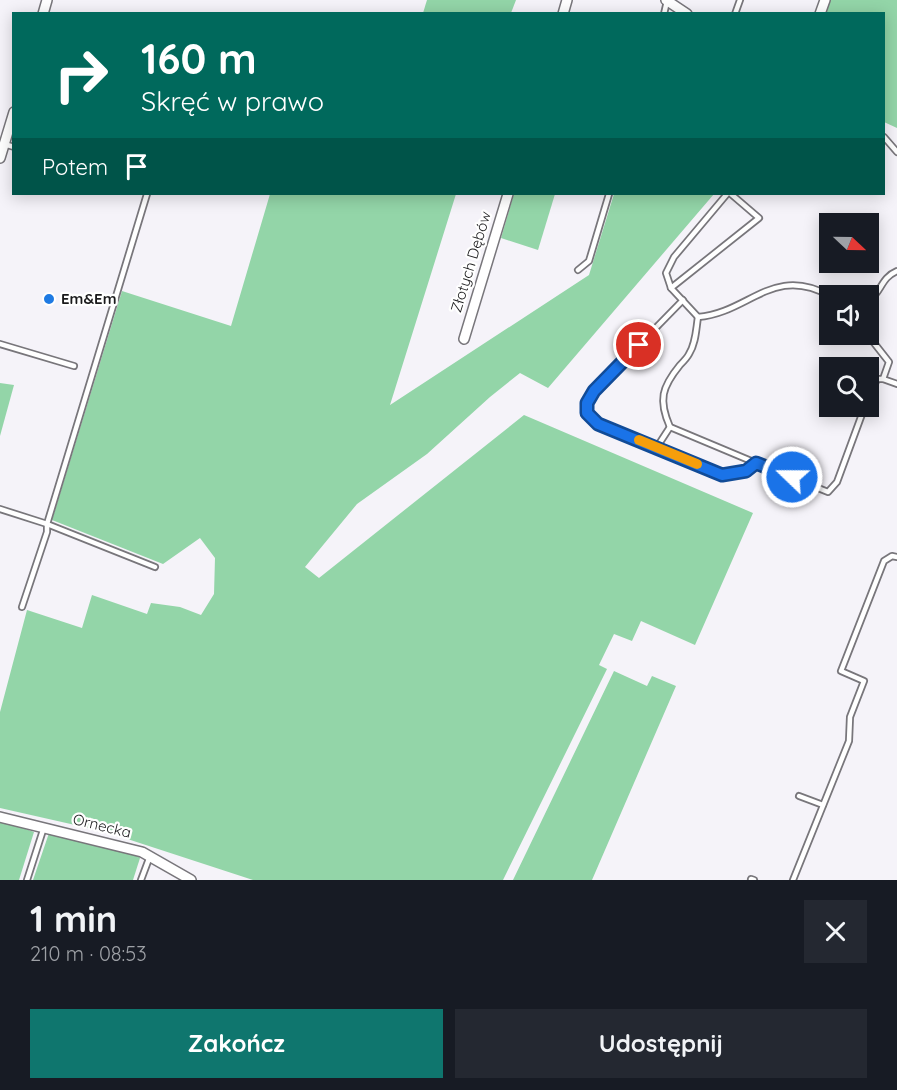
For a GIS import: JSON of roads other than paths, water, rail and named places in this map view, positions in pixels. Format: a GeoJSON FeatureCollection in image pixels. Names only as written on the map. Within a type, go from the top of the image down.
{"type":"FeatureCollection","features":[{"type":"Feature","properties":{"kind":"street"},"geometry":{"type":"LineString","coordinates":[[667,1],[684,12]]}},
{"type":"Feature","properties":{"kind":"street"},"geometry":{"type":"LineString","coordinates":[[0,158],[9,145],[12,125]]}},
{"type":"Feature","properties":{"kind":"street","name":"Złotych Dębów"},"geometry":{"type":"LineString","coordinates":[[464,339],[508,195]]}},
{"type":"Feature","properties":{"kind":"street","name":"Ornecka"},"geometry":{"type":"LineString","coordinates":[[0,817],[128,848],[150,856],[191,880]]}},
{"type":"Feature","properties":{"kind":"lane"},"geometry":{"type":"LineString","coordinates":[[885,138],[897,152]]}},
{"type":"Feature","properties":{"kind":"lane"},"geometry":{"type":"LineString","coordinates":[[22,607],[47,532],[46,524],[147,195]]}},
{"type":"Feature","properties":{"kind":"lane"},"geometry":{"type":"LineString","coordinates":[[578,270],[589,261],[609,195]]}},
{"type":"Feature","properties":{"kind":"lane"},"geometry":{"type":"LineString","coordinates":[[698,317],[671,288],[666,273],[674,256],[728,195]]}},
{"type":"Feature","properties":{"kind":"lane"},"geometry":{"type":"LineString","coordinates":[[671,288],[759,218],[730,195]]}},
{"type":"Feature","properties":{"kind":"lane"},"geometry":{"type":"LineString","coordinates":[[879,288],[885,278],[897,271]]}},
{"type":"Feature","properties":{"kind":"lane"},"geometry":{"type":"LineString","coordinates":[[698,317],[714,316],[760,293],[781,286],[797,285],[819,290]]}},
{"type":"Feature","properties":{"kind":"lane"},"geometry":{"type":"LineString","coordinates":[[683,300],[594,391],[587,403],[587,413],[598,424],[722,475],[746,471],[756,463]]}},
{"type":"Feature","properties":{"kind":"lane"},"geometry":{"type":"LineString","coordinates":[[698,317],[694,343],[689,355],[666,384],[663,393],[664,414],[670,427],[828,492],[837,482],[861,417]]}},
{"type":"Feature","properties":{"kind":"lane"},"geometry":{"type":"LineString","coordinates":[[0,344],[74,366]]}},
{"type":"Feature","properties":{"kind":"lane"},"geometry":{"type":"LineString","coordinates":[[876,345],[889,362],[897,365]]}},
{"type":"Feature","properties":{"kind":"lane"},"geometry":{"type":"LineString","coordinates":[[883,379],[889,362]]}},
{"type":"Feature","properties":{"kind":"lane"},"geometry":{"type":"LineString","coordinates":[[879,379],[897,384]]}},
{"type":"Feature","properties":{"kind":"lane"},"geometry":{"type":"LineString","coordinates":[[657,447],[670,427]]}},
{"type":"Feature","properties":{"kind":"lane"},"geometry":{"type":"LineString","coordinates":[[0,509],[46,524],[155,567]]}},
{"type":"Feature","properties":{"kind":"lane"},"geometry":{"type":"LineString","coordinates":[[793,880],[849,741],[850,717],[864,681],[841,671],[884,561],[892,556],[897,557]]}},
{"type":"Feature","properties":{"kind":"lane"},"geometry":{"type":"LineString","coordinates":[[799,796],[823,805]]}},
{"type":"Feature","properties":{"kind":"lane"},"geometry":{"type":"LineString","coordinates":[[27,880],[44,827]]}},
{"type":"Feature","properties":{"kind":"lane"},"geometry":{"type":"LineString","coordinates":[[141,880],[150,856]]}},
{"type":"Feature","properties":{"kind":"place","name":"Em&Em"},"geometry":{"type":"Point","coordinates":[49,299]}}]}
